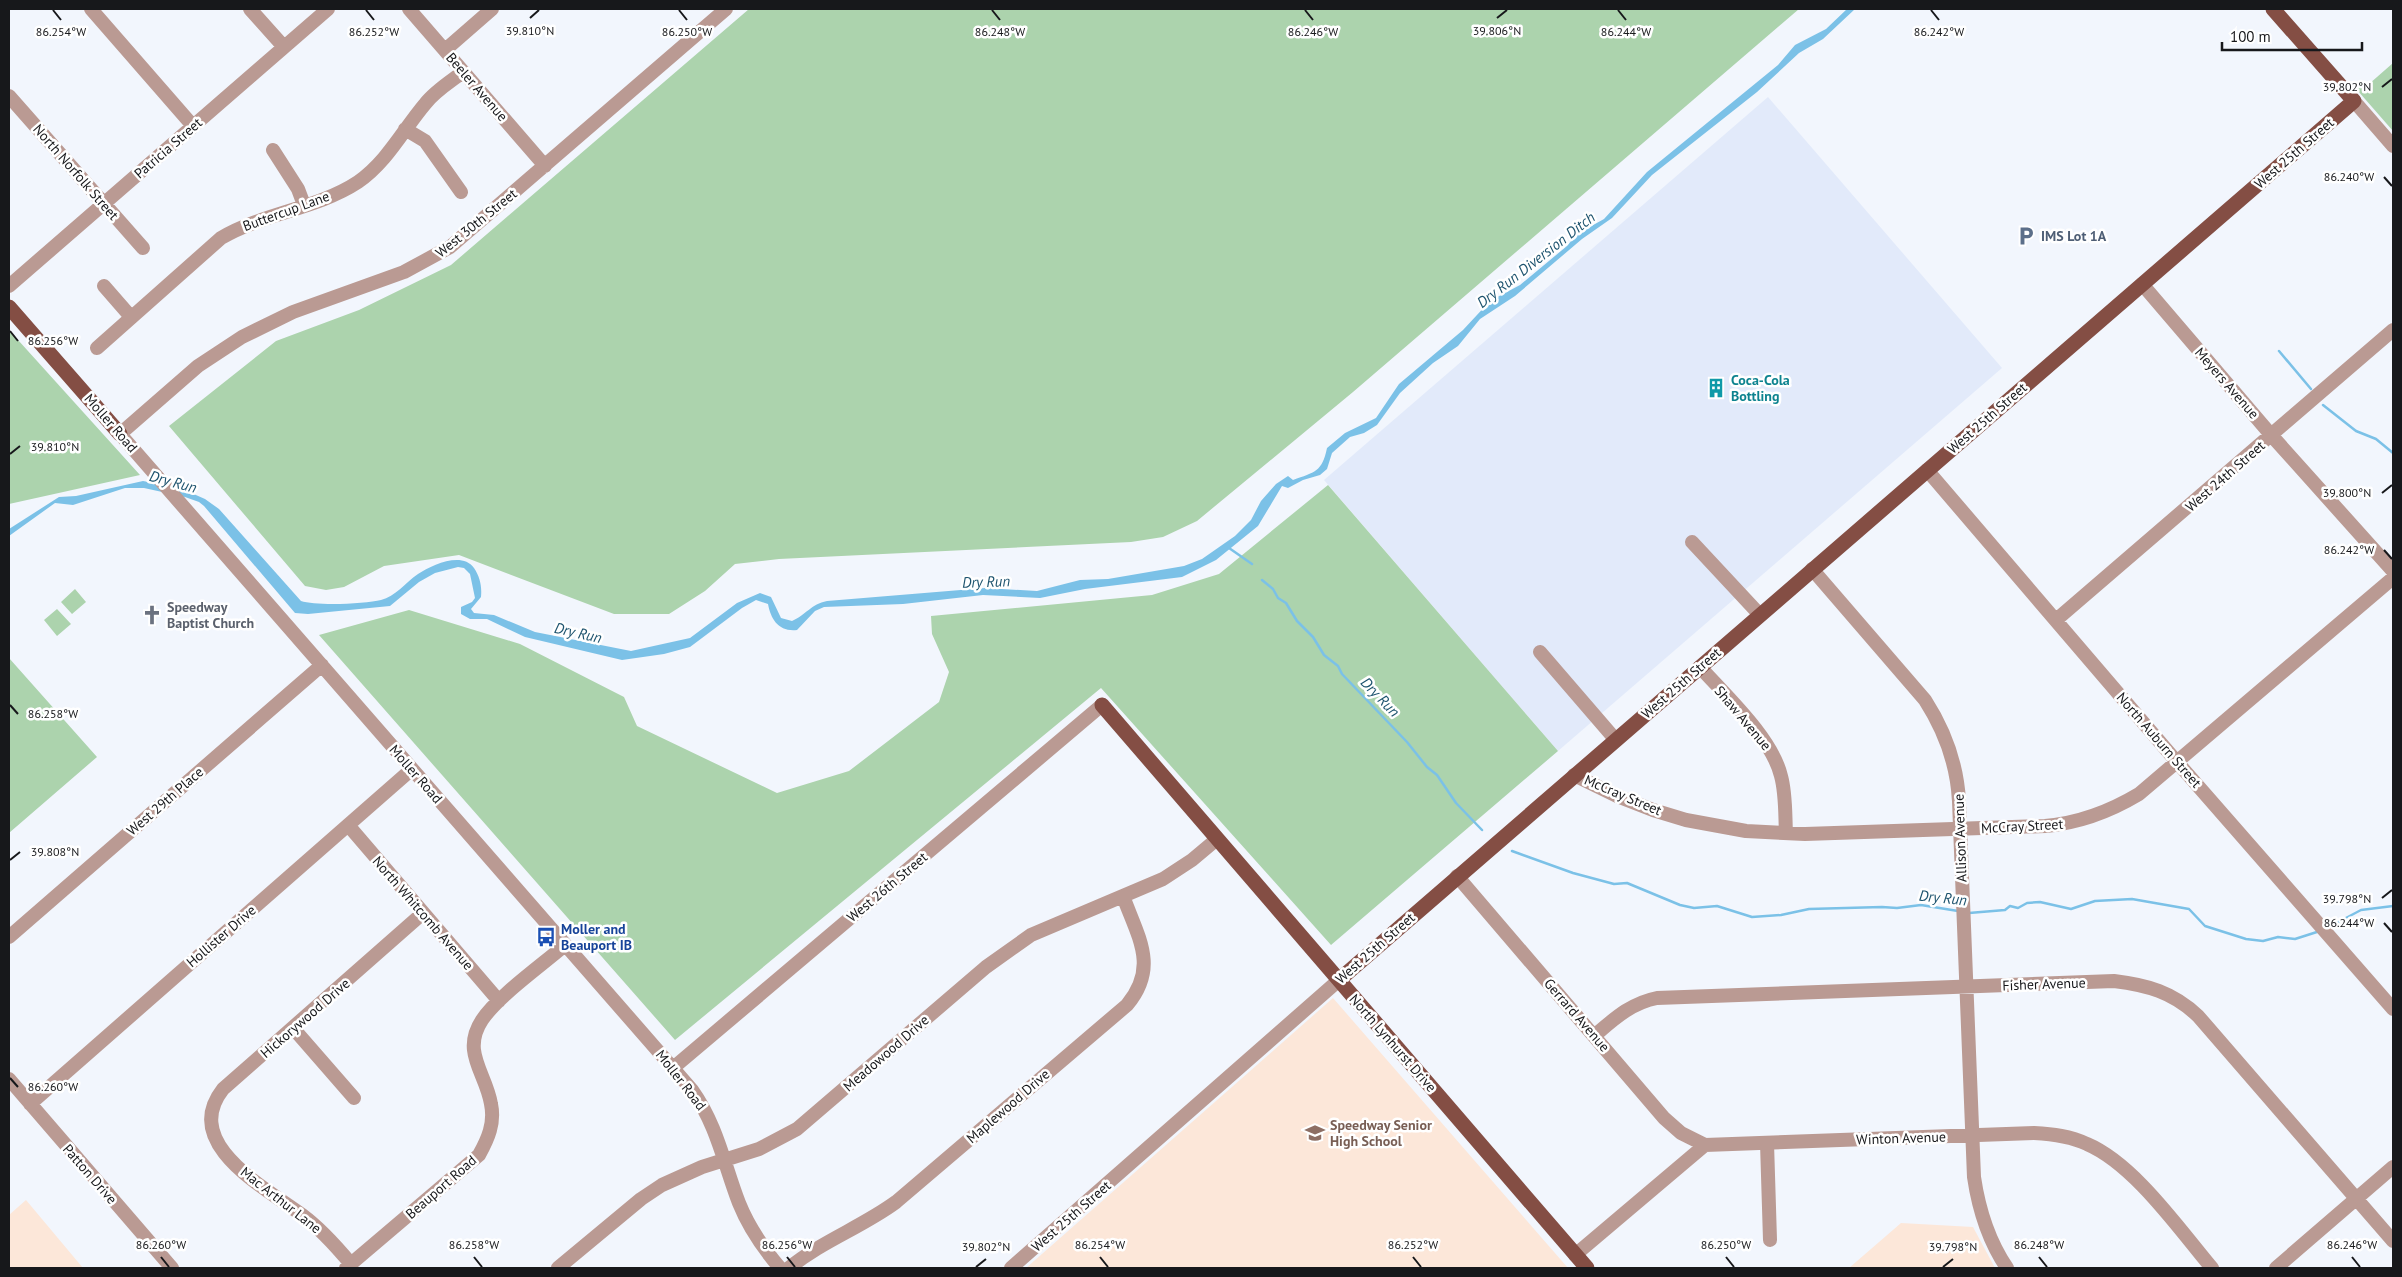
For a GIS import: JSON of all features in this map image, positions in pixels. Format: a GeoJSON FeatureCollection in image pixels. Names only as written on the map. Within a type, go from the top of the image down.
{"type":"FeatureCollection","features":[{"type":"Feature","properties":{"kind":"main road"},"geometry":{"type":"LineString","coordinates":[[2273,9],[2354,101]]}},
{"type":"Feature","properties":{"kind":"main road","name":"West 25th Street"},"geometry":{"type":"LineString","coordinates":[[1339,980],[1574,774],[2354,101]]}},
{"type":"Feature","properties":{"kind":"main road","name":"Moller Road"},"geometry":{"type":"LineString","coordinates":[[9,307],[120,434]]}},
{"type":"Feature","properties":{"kind":"main road","name":"North Lynhurst Drive"},"geometry":{"type":"LineString","coordinates":[[1102,705],[1586,1268]]}},
{"type":"Feature","properties":{"kind":"street"},"geometry":{"type":"LineString","coordinates":[[91,9],[193,126]]}},
{"type":"Feature","properties":{"kind":"street"},"geometry":{"type":"LineString","coordinates":[[250,9],[284,47]]}},
{"type":"Feature","properties":{"kind":"street","name":"Patricia Street"},"geometry":{"type":"LineString","coordinates":[[9,286],[328,9]]}},
{"type":"Feature","properties":{"kind":"street","name":"Beeler Avenue"},"geometry":{"type":"LineString","coordinates":[[409,9],[545,166]]}},
{"type":"Feature","properties":{"kind":"street"},"geometry":{"type":"LineString","coordinates":[[445,50],[492,9]]}},
{"type":"Feature","properties":{"kind":"street","name":"West 30th Street"},"geometry":{"type":"LineString","coordinates":[[120,434],[198,366],[242,337],[293,312],[404,272],[439,254],[545,166],[726,9]]}},
{"type":"Feature","properties":{"kind":"street","name":"Buttercup Lane"},"geometry":{"type":"LineString","coordinates":[[97,348],[220,238],[238,229],[340,192],[359,181],[385,158],[426,102],[463,72]]}},
{"type":"Feature","properties":{"kind":"street","name":"North Norfolk Street"},"geometry":{"type":"LineString","coordinates":[[9,96],[143,248]]}},
{"type":"Feature","properties":{"kind":"street"},"geometry":{"type":"LineString","coordinates":[[2354,101],[2393,146]]}},
{"type":"Feature","properties":{"kind":"street"},"geometry":{"type":"LineString","coordinates":[[405,129],[425,142],[461,192]]}},
{"type":"Feature","properties":{"kind":"street"},"geometry":{"type":"LineString","coordinates":[[273,150],[298,189],[304,205]]}},
{"type":"Feature","properties":{"kind":"street","name":"Meyers Avenue"},"geometry":{"type":"LineString","coordinates":[[2142,284],[2272,436],[2393,571]]}},
{"type":"Feature","properties":{"kind":"street"},"geometry":{"type":"LineString","coordinates":[[104,286],[131,317]]}},
{"type":"Feature","properties":{"kind":"street","name":"West 24th Street"},"geometry":{"type":"LineString","coordinates":[[2056,620],[2393,330]]}},
{"type":"Feature","properties":{"kind":"street","name":"Moller Road"},"geometry":{"type":"LineString","coordinates":[[120,434],[673,1068],[702,1105],[716,1132],[748,1222],[761,1246],[780,1268]]}},
{"type":"Feature","properties":{"kind":"street","name":"North Auburn Street"},"geometry":{"type":"LineString","coordinates":[[1927,470],[2176,762],[2393,1009]]}},
{"type":"Feature","properties":{"kind":"street"},"geometry":{"type":"LineString","coordinates":[[1692,542],[1760,615]]}},
{"type":"Feature","properties":{"kind":"street","name":"Allison Avenue"},"geometry":{"type":"LineString","coordinates":[[1812,569],[1914,687],[1935,716],[1954,763],[1958,788],[1960,829],[1974,1178],[1980,1212],[1991,1241],[2007,1268]]}},
{"type":"Feature","properties":{"kind":"street","name":"McCray Street"},"geometry":{"type":"LineString","coordinates":[[1574,774],[1625,799],[1686,820],[1746,831],[1786,833],[1960,829],[2045,826],[2084,820],[2112,809],[2131,798],[2393,578]]}},
{"type":"Feature","properties":{"kind":"street"},"geometry":{"type":"LineString","coordinates":[[1540,652],[1615,739]]}},
{"type":"Feature","properties":{"kind":"street","name":"West 29th Place"},"geometry":{"type":"LineString","coordinates":[[9,937],[322,665]]}},
{"type":"Feature","properties":{"kind":"street","name":"Shaw Avenue"},"geometry":{"type":"LineString","coordinates":[[1700,667],[1762,738],[1774,756],[1783,786],[1786,833]]}},
{"type":"Feature","properties":{"kind":"street","name":"West 26th Street"},"geometry":{"type":"LineString","coordinates":[[673,1068],[1102,705]]}},
{"type":"Feature","properties":{"kind":"street","name":"Hollister Drive"},"geometry":{"type":"LineString","coordinates":[[30,1104],[412,769]]}},
{"type":"Feature","properties":{"kind":"street","name":"North Whitcomb Avenue"},"geometry":{"type":"LineString","coordinates":[[348,825],[499,1002]]}},
{"type":"Feature","properties":{"kind":"street","name":"Meadowood Drive"},"geometry":{"type":"LineString","coordinates":[[558,1268],[655,1189],[684,1174],[771,1144],[804,1124],[978,973],[1013,946],[1051,925],[1167,876],[1192,860],[1217,839]]}},
{"type":"Feature","properties":{"kind":"street","name":"Gerrard Avenue"},"geometry":{"type":"LineString","coordinates":[[1457,876],[1668,1121],[1689,1138],[1705,1145]]}},
{"type":"Feature","properties":{"kind":"street","name":"Maplewood Drive"},"geometry":{"type":"LineString","coordinates":[[789,1268],[821,1245],[869,1220],[896,1202],[1127,1005],[1142,982],[1145,960],[1123,896]]}},
{"type":"Feature","properties":{"kind":"street","name":"Hickorywood Drive"},"geometry":{"type":"LineString","coordinates":[[214,1135],[211,1117],[217,1097],[423,913]]}},
{"type":"Feature","properties":{"kind":"street","name":"Beauport Road"},"geometry":{"type":"LineString","coordinates":[[349,1266],[473,1161],[486,1143],[492,1122],[492,1108],[488,1091],[476,1064],[474,1047],[481,1022],[499,1002],[565,944]]}},
{"type":"Feature","properties":{"kind":"street","name":"West 25th Street"},"geometry":{"type":"LineString","coordinates":[[1011,1268],[1339,980]]}},
{"type":"Feature","properties":{"kind":"street","name":"Fisher Avenue"},"geometry":{"type":"LineString","coordinates":[[1594,1036],[1627,1009],[1658,998],[2114,981],[2141,984],[2169,994],[2191,1009],[2204,1022],[2393,1241]]}},
{"type":"Feature","properties":{"kind":"street"},"geometry":{"type":"LineString","coordinates":[[293,1028],[354,1098]]}},
{"type":"Feature","properties":{"kind":"street","name":"Patton Drive"},"geometry":{"type":"LineString","coordinates":[[9,1079],[172,1268]]}},
{"type":"Feature","properties":{"kind":"street","name":"Winton Avenue"},"geometry":{"type":"LineString","coordinates":[[1705,1145],[1972,1135],[2053,1134],[2075,1139],[2100,1150],[2132,1176],[2212,1268]]}},
{"type":"Feature","properties":{"kind":"street","name":"Mac Arthur Lane"},"geometry":{"type":"LineString","coordinates":[[214,1135],[219,1146],[241,1170],[307,1219],[349,1266]]}},
{"type":"Feature","properties":{"kind":"street"},"geometry":{"type":"LineString","coordinates":[[1767,1143],[1770,1240]]}},
{"type":"Feature","properties":{"kind":"street"},"geometry":{"type":"LineString","coordinates":[[1575,1255],[1705,1145]]}},
{"type":"Feature","properties":{"kind":"street"},"geometry":{"type":"LineString","coordinates":[[2276,1268],[2393,1167]]}},
{"type":"Feature","properties":{"kind":"shaded area"},"geometry":{"type":"Polygon","coordinates":[[[1768,97],[2002,368],[1558,751],[1324,480],[1768,97]]]}},
{"type":"Feature","properties":{"kind":"shaded area","name":"Speedway Senior High School"},"geometry":{"type":"Polygon","coordinates":[[[1333,998],[1568,1268],[1026,1268],[1333,998]]]}},
{"type":"Feature","properties":{"kind":"shaded area"},"geometry":{"type":"Polygon","coordinates":[[[26,1200],[83,1268],[9,1268],[9,1215],[26,1200]]]}},
{"type":"Feature","properties":{"kind":"shaded area"},"geometry":{"type":"Polygon","coordinates":[[[1901,1223],[1973,1227],[1995,1268],[1849,1268],[1901,1223]]]}},
{"type":"Feature","properties":{"kind":"green space"},"geometry":{"type":"Polygon","coordinates":[[[749,9],[1799,9],[1353,392],[1197,521],[1163,537],[1131,542],[779,559],[735,564],[705,591],[669,614],[614,614],[459,555],[384,566],[344,587],[326,590],[305,586],[169,426],[276,341],[359,310],[451,265],[749,9]]]}},
{"type":"Feature","properties":{"kind":"green space"},"geometry":{"type":"Polygon","coordinates":[[[2393,63],[2393,131],[2351,83],[2369,84],[2393,63]]]}},
{"type":"Feature","properties":{"kind":"green space"},"geometry":{"type":"Polygon","coordinates":[[[9,330],[140,475],[9,504],[9,330]]]}},
{"type":"Feature","properties":{"kind":"green space"},"geometry":{"type":"Polygon","coordinates":[[[1328,485],[1558,751],[1331,945],[1101,688],[675,1040],[319,635],[409,610],[520,644],[624,697],[637,726],[777,793],[849,771],[939,702],[949,672],[932,634],[931,616],[1152,595],[1219,574],[1328,485]]]}},
{"type":"Feature","properties":{"kind":"green space"},"geometry":{"type":"Polygon","coordinates":[[[75,589],[86,602],[72,614],[61,602],[75,589]]]}},
{"type":"Feature","properties":{"kind":"green space"},"geometry":{"type":"Polygon","coordinates":[[[57,609],[71,624],[57,636],[44,620],[57,609]]]}},
{"type":"Feature","properties":{"kind":"green space"},"geometry":{"type":"Polygon","coordinates":[[[9,658],[97,757],[9,833],[9,658]]]}},
{"type":"Feature","properties":{"kind":"water","name":"Dry Run"},"geometry":{"type":"Polygon","coordinates":[[[1847,9],[1855,9],[1823,39],[1799,53],[1757,92],[1652,175],[1612,218],[1582,239],[1515,296],[1480,319],[1458,346],[1433,363],[1400,393],[1377,425],[1364,433],[1350,437],[1332,453],[1327,469],[1320,475],[1303,480],[1288,488],[1282,486],[1258,526],[1216,560],[1182,577],[1085,589],[1040,598],[983,595],[903,604],[824,607],[815,611],[797,630],[781,627],[771,615],[768,604],[756,600],[742,608],[690,647],[664,654],[622,660],[525,637],[487,619],[470,619],[461,614],[461,607],[472,602],[475,598],[470,574],[464,568],[458,567],[435,573],[419,582],[390,606],[308,614],[295,613],[204,506],[185,497],[144,488],[125,488],[73,505],[55,503],[9,536],[9,529],[59,497],[76,496],[143,481],[180,488],[205,499],[219,509],[301,601],[317,604],[341,604],[381,600],[396,593],[418,574],[431,567],[447,561],[462,560],[474,568],[480,582],[481,597],[471,609],[474,613],[494,615],[535,632],[631,651],[690,638],[737,603],[760,593],[771,597],[781,618],[792,621],[821,602],[827,601],[985,588],[1037,591],[1080,580],[1108,579],[1184,566],[1202,559],[1235,536],[1251,520],[1261,501],[1276,484],[1288,476],[1293,480],[1312,473],[1320,467],[1327,448],[1345,433],[1376,418],[1399,384],[1463,330],[1490,301],[1520,285],[1567,246],[1577,234],[1604,219],[1647,172],[1778,65],[1795,45],[1826,29],[1847,9]]]}},
{"type":"Feature","properties":{"kind":"waterway"},"geometry":{"type":"LineString","coordinates":[[2279,351],[2311,389]]}},
{"type":"Feature","properties":{"kind":"waterway"},"geometry":{"type":"LineString","coordinates":[[2323,405],[2356,431],[2376,439],[2393,453]]}},
{"type":"Feature","properties":{"kind":"waterway"},"geometry":{"type":"LineString","coordinates":[[1229,548],[1252,564]]}},
{"type":"Feature","properties":{"kind":"waterway","name":"Dry Run"},"geometry":{"type":"LineString","coordinates":[[1262,580],[1273,589],[1278,598],[1286,603],[1297,621],[1313,637],[1324,655],[1338,666],[1342,674],[1407,742],[1427,767],[1437,775],[1456,803],[1482,830]]}},
{"type":"Feature","properties":{"kind":"waterway","name":"Dry Run"},"geometry":{"type":"LineString","coordinates":[[1512,851],[1573,873],[1614,884],[1627,883],[1680,905],[1694,908],[1717,906],[1752,917],[1781,915],[1809,909],[1897,908],[1921,905],[1958,911]]}},
{"type":"Feature","properties":{"kind":"waterway","name":"Dry Run"},"geometry":{"type":"LineString","coordinates":[[1969,913],[2005,910],[2010,906],[2018,908],[2027,903],[2040,902],[2071,909],[2095,901],[2132,899],[2189,909],[2205,926],[2246,939],[2263,941],[2278,937],[2295,939],[2320,931]]}},
{"type":"Feature","properties":{"kind":"waterway","name":"Dry Run"},"geometry":{"type":"LineString","coordinates":[[2327,928],[2361,910],[2393,906]]}},
{"type":"Feature","properties":{"kind":"place","name":"IMS Lot 1A"},"geometry":{"type":"Point","coordinates":[2026,236]}},
{"type":"Feature","properties":{"kind":"place","name":"Coca-Cola Bottling"},"geometry":{"type":"Point","coordinates":[1716,388]}},
{"type":"Feature","properties":{"kind":"place","name":"Speedway Baptist Church"},"geometry":{"type":"Point","coordinates":[152,615]}},
{"type":"Feature","properties":{"kind":"place","name":"Moller and Beauport IB"},"geometry":{"type":"Point","coordinates":[546,937]}},
{"type":"Feature","properties":{"kind":"place","name":"Speedway Senior High School"},"geometry":{"type":"Point","coordinates":[1315,1133]}},
{"type":"Feature","properties":{"kind":"water label","name":"Dry Run Diversion Ditch"},"geometry":{"type":"Point","coordinates":[1536,260]}}]}
